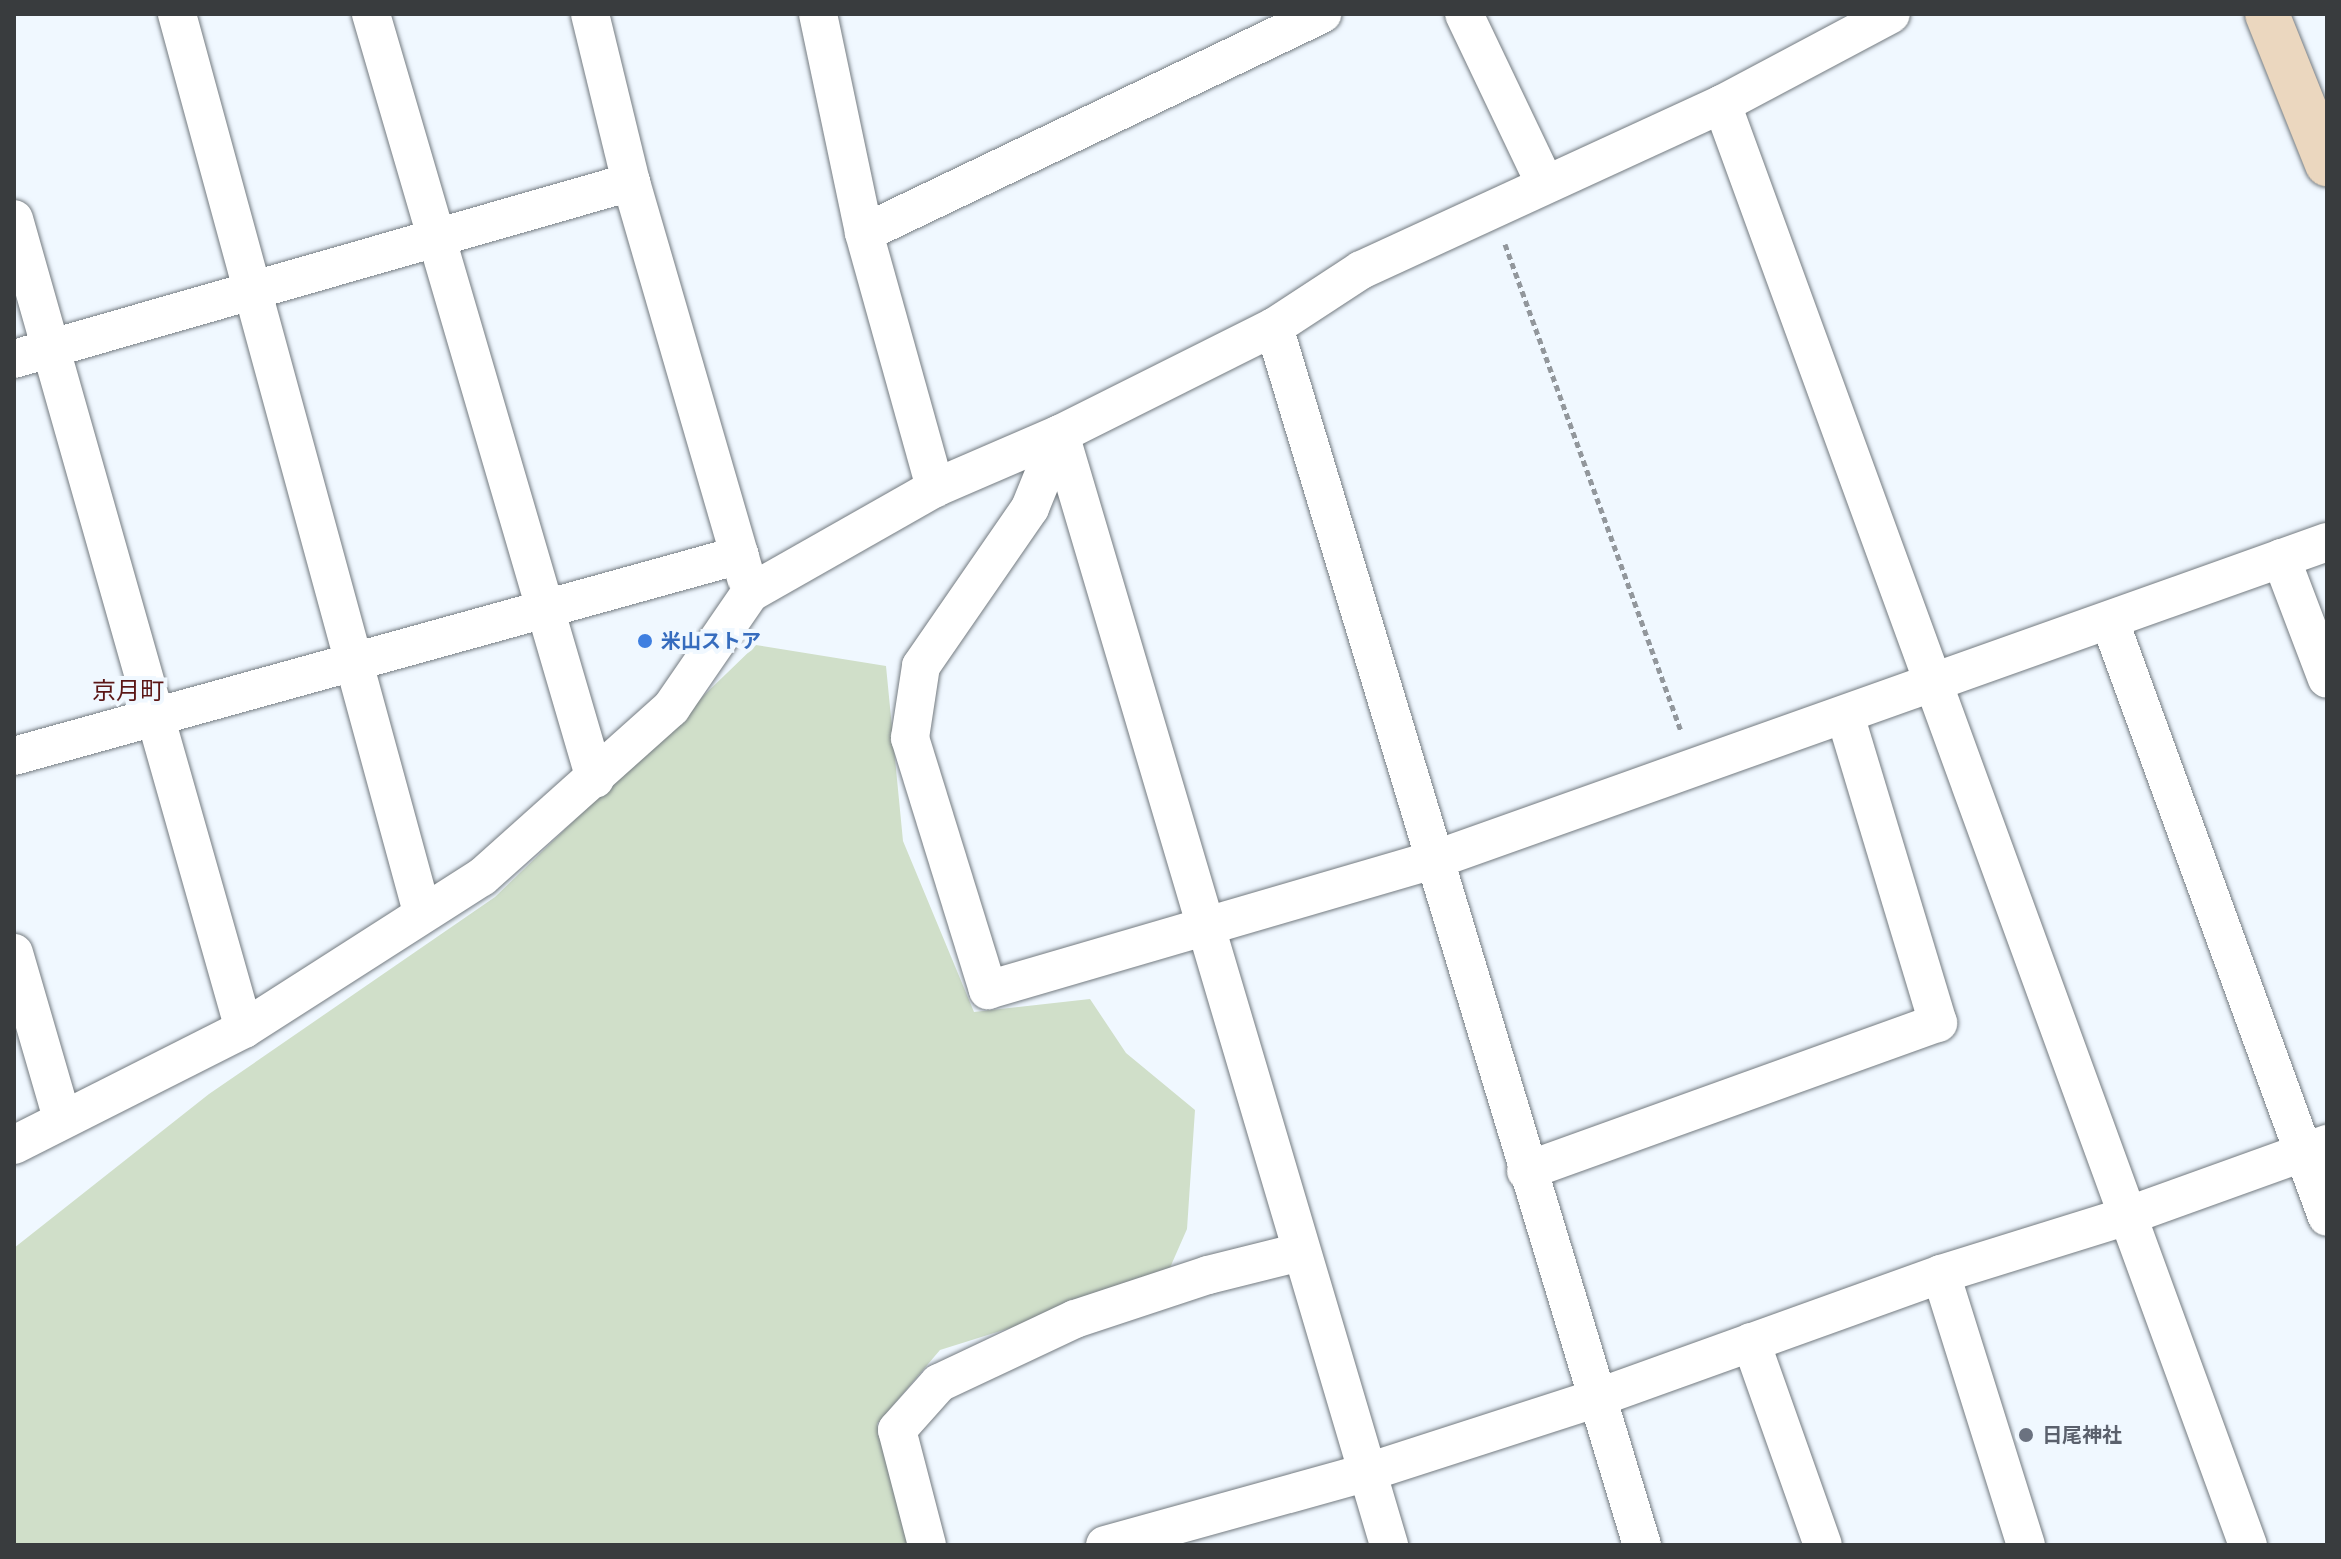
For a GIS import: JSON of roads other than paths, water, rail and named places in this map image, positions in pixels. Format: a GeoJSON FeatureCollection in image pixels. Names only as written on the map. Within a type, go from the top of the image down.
{"type":"FeatureCollection","features":[{"type":"Feature","properties":{"kind":"main road"},"geometry":{"type":"LineString","coordinates":[[2267,14],[2327,164]]}},
{"type":"Feature","properties":{"kind":"street"},"geometry":{"type":"LineString","coordinates":[[177,14],[422,912]]}},
{"type":"Feature","properties":{"kind":"street"},"geometry":{"type":"LineString","coordinates":[[371,14],[595,779]]}},
{"type":"Feature","properties":{"kind":"street"},"geometry":{"type":"LineString","coordinates":[[590,14],[631,182],[750,593]]}},
{"type":"Feature","properties":{"kind":"street"},"geometry":{"type":"LineString","coordinates":[[818,14],[864,233],[935,488]]}},
{"type":"Feature","properties":{"kind":"street"},"geometry":{"type":"LineString","coordinates":[[864,233],[1322,14]]}},
{"type":"Feature","properties":{"kind":"street"},"geometry":{"type":"LineString","coordinates":[[1464,14],[1544,182]]}},
{"type":"Feature","properties":{"kind":"street"},"geometry":{"type":"LineString","coordinates":[[14,1145],[62,1118],[244,1029],[422,912],[482,877],[671,708],[750,593],[935,488],[1060,434],[1274,327],[1361,270],[1544,182],[1722,104],[1891,14]]}},
{"type":"Feature","properties":{"kind":"street"},"geometry":{"type":"LineString","coordinates":[[1722,104],[2248,1545]]}},
{"type":"Feature","properties":{"kind":"street"},"geometry":{"type":"LineString","coordinates":[[14,359],[253,294],[631,182]]}},
{"type":"Feature","properties":{"kind":"street"},"geometry":{"type":"LineString","coordinates":[[14,219],[244,1029]]}},
{"type":"Feature","properties":{"kind":"street"},"geometry":{"type":"LineString","coordinates":[[1274,327],[1594,1399],[1642,1545]]}},
{"type":"Feature","properties":{"kind":"street"},"geometry":{"type":"LineString","coordinates":[[1060,434],[1389,1545]]}},
{"type":"Feature","properties":{"kind":"street"},"geometry":{"type":"LineString","coordinates":[[1060,434],[1030,508],[921,666],[910,738],[988,990],[1207,929],[1434,860],[1694,771],[1932,680],[2110,622],[2327,542]]}},
{"type":"Feature","properties":{"kind":"street"},"geometry":{"type":"LineString","coordinates":[[14,756],[740,555]]}},
{"type":"Feature","properties":{"kind":"street"},"geometry":{"type":"LineString","coordinates":[[2281,558],[2327,679]]}},
{"type":"Feature","properties":{"kind":"street"},"geometry":{"type":"LineString","coordinates":[[2110,622],[2315,1148],[2327,1217]]}},
{"type":"Feature","properties":{"kind":"street"},"geometry":{"type":"LineString","coordinates":[[1526,1171],[1938,1023],[1845,715]]}},
{"type":"Feature","properties":{"kind":"street"},"geometry":{"type":"LineString","coordinates":[[14,953],[62,1118]]}},
{"type":"Feature","properties":{"kind":"street"},"geometry":{"type":"LineString","coordinates":[[1105,1545],[1147,1539],[1594,1399],[1941,1274],[2127,1216],[2315,1148]]}},
{"type":"Feature","properties":{"kind":"street"},"geometry":{"type":"LineString","coordinates":[[927,1545],[897,1430],[939,1383],[1075,1319],[1208,1275],[1300,1252]]}},
{"type":"Feature","properties":{"kind":"street"},"geometry":{"type":"LineString","coordinates":[[1941,1274],[2026,1545]]}},
{"type":"Feature","properties":{"kind":"street"},"geometry":{"type":"LineString","coordinates":[[1751,1342],[1823,1545]]}},
{"type":"Feature","properties":{"kind":"place","name":"米山ストア"},"geometry":{"type":"Point","coordinates":[645,641]}},
{"type":"Feature","properties":{"kind":"place","name":"日尾神社"},"geometry":{"type":"Point","coordinates":[2026,1435]}},
{"type":"Feature","properties":{"kind":"district","name":"京月町"},"geometry":{"type":"Point","coordinates":[128,692]}}]}
